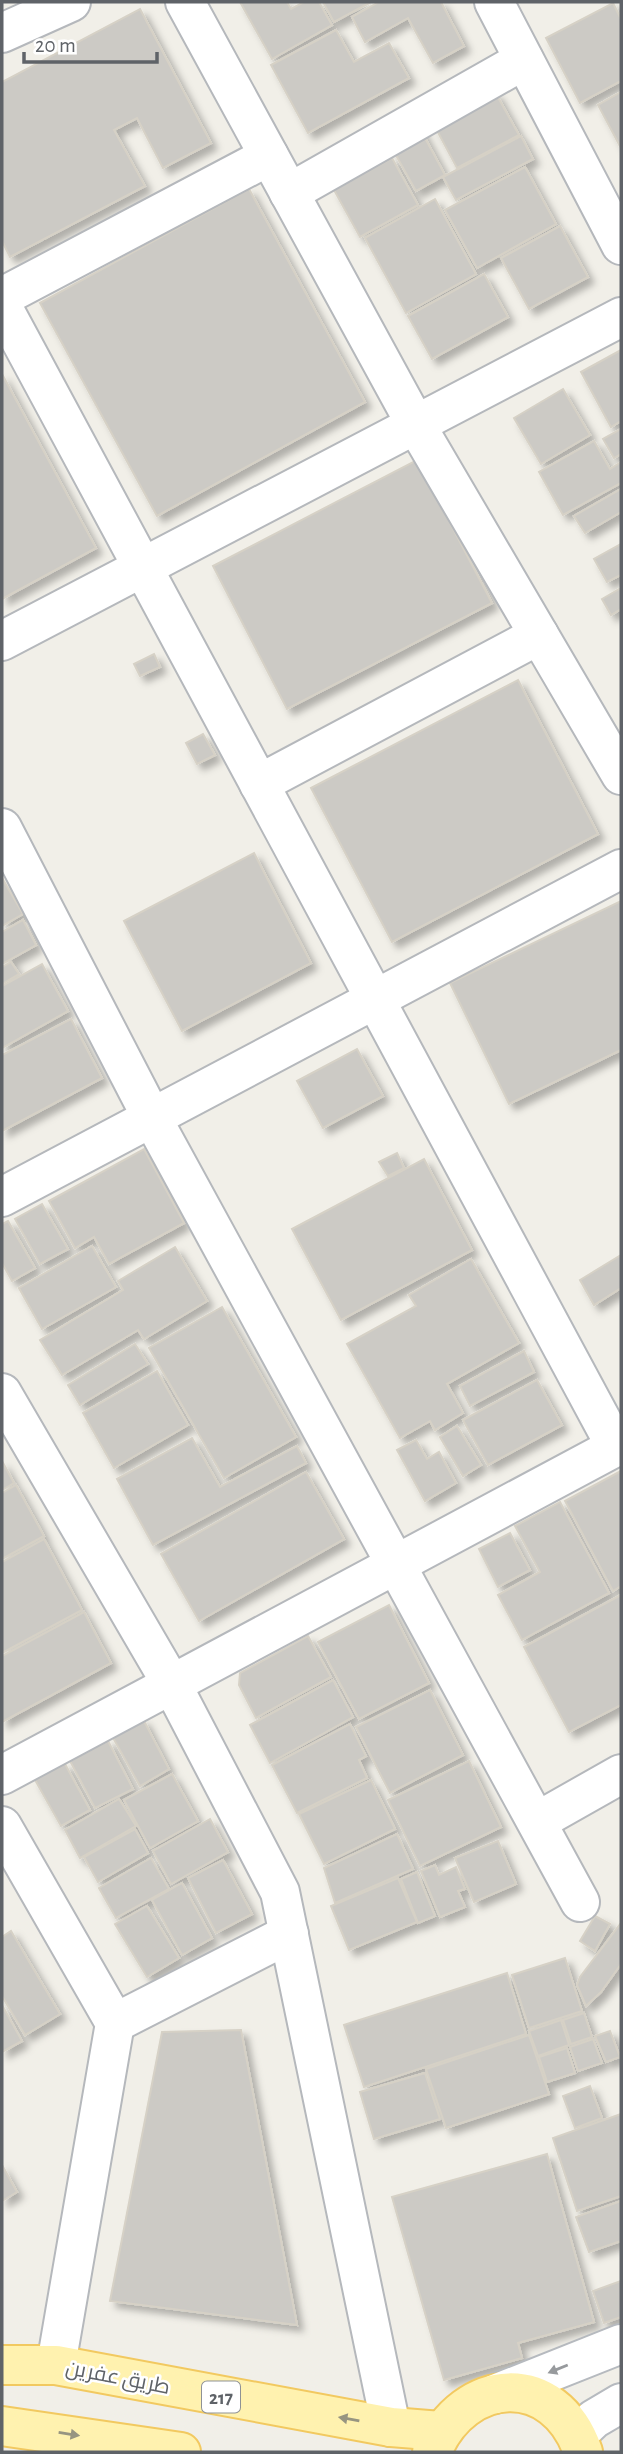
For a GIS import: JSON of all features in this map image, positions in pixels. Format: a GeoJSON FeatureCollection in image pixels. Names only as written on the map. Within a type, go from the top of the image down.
{"type":"FeatureCollection","features":[{"type":"Feature","properties":{"kind":"main road","name":"طريق عفرين"},"geometry":{"type":"LineString","coordinates":[[2,2365],[56,2365],[391,2427],[436,2442]]}},
{"type":"Feature","properties":{"kind":"main road","name":"217"},"geometry":{"type":"LineString","coordinates":[[436,2442],[464,2407],[495,2394],[534,2397],[566,2419],[580,2444]]}},
{"type":"Feature","properties":{"kind":"main road"},"geometry":{"type":"LineString","coordinates":[[2,2426],[181,2452]]}},
{"type":"Feature","properties":{"kind":"street"},"geometry":{"type":"LineString","coordinates":[[2,33],[71,2]]}},
{"type":"Feature","properties":{"kind":"street"},"geometry":{"type":"LineString","coordinates":[[185,2],[416,425],[621,775]]}},
{"type":"Feature","properties":{"kind":"street"},"geometry":{"type":"LineString","coordinates":[[494,2],[621,245]]}},
{"type":"Feature","properties":{"kind":"street"},"geometry":{"type":"LineString","coordinates":[[289,193],[524,61]]}},
{"type":"Feature","properties":{"kind":"street"},"geometry":{"type":"LineString","coordinates":[[2,297],[269,156]]}},
{"type":"Feature","properties":{"kind":"street"},"geometry":{"type":"LineString","coordinates":[[2,306],[619,1446],[2,1775]]}},
{"type":"Feature","properties":{"kind":"street"},"geometry":{"type":"LineString","coordinates":[[2,641],[621,317]]}},
{"type":"Feature","properties":{"kind":"street"},"geometry":{"type":"LineString","coordinates":[[259,784],[539,635]]}},
{"type":"Feature","properties":{"kind":"street"},"geometry":{"type":"LineString","coordinates":[[2,828],[152,1118],[580,1902]]}},
{"type":"Feature","properties":{"kind":"street"},"geometry":{"type":"LineString","coordinates":[[2,1197],[621,869]]}},
{"type":"Feature","properties":{"kind":"street"},"geometry":{"type":"LineString","coordinates":[[2,1393],[171,1683],[280,1892],[391,2427]]}},
{"type":"Feature","properties":{"kind":"street"},"geometry":{"type":"LineString","coordinates":[[538,1821],[621,1774]]}},
{"type":"Feature","properties":{"kind":"street"},"geometry":{"type":"LineString","coordinates":[[2,1826],[115,2023],[56,2365]]}},
{"type":"Feature","properties":{"kind":"street"},"geometry":{"type":"LineString","coordinates":[[115,2023],[289,1934]]}},
{"type":"Feature","properties":{"kind":"street"},"geometry":{"type":"LineString","coordinates":[[495,2394],[621,2344]]}},
{"type":"Feature","properties":{"kind":"street"},"geometry":{"type":"LineString","coordinates":[[580,2444],[594,2420],[621,2403]]}},
{"type":"Feature","properties":{"kind":"building"},"geometry":{"type":"Polygon","coordinates":[[[240,2],[287,2],[291,9],[304,2],[319,2],[332,25],[272,59],[240,2]]]}},
{"type":"Feature","properties":{"kind":"building"},"geometry":{"type":"Polygon","coordinates":[[[323,2],[371,2],[334,22],[323,2]]]}},
{"type":"Feature","properties":{"kind":"building"},"geometry":{"type":"Polygon","coordinates":[[[379,2],[441,2],[464,46],[433,63],[408,18],[365,42],[352,17],[379,2]]]}},
{"type":"Feature","properties":{"kind":"building"},"geometry":{"type":"Polygon","coordinates":[[[613,3],[621,19],[621,81],[580,103],[546,38],[613,3]]]}},
{"type":"Feature","properties":{"kind":"building"},"geometry":{"type":"Polygon","coordinates":[[[140,9],[211,143],[163,168],[137,118],[114,130],[145,186],[10,257],[2,241],[2,82],[140,9]]]}},
{"type":"Feature","properties":{"kind":"building"},"geometry":{"type":"Polygon","coordinates":[[[336,30],[354,62],[389,43],[409,78],[308,133],[271,65],[336,30]]]}},
{"type":"Feature","properties":{"kind":"building"},"geometry":{"type":"Polygon","coordinates":[[[495,92],[519,135],[457,168],[434,125],[495,92]]]}},
{"type":"Feature","properties":{"kind":"building"},"geometry":{"type":"Polygon","coordinates":[[[621,92],[621,148],[598,105],[621,92]]]}},
{"type":"Feature","properties":{"kind":"building"},"geometry":{"type":"Polygon","coordinates":[[[418,125],[445,175],[416,191],[388,141],[418,125]]]}},
{"type":"Feature","properties":{"kind":"building"},"geometry":{"type":"Polygon","coordinates":[[[521,136],[533,159],[456,200],[443,177],[521,136]]]}},
{"type":"Feature","properties":{"kind":"building"},"geometry":{"type":"Polygon","coordinates":[[[392,158],[418,205],[360,237],[334,190],[392,158]]]}},
{"type":"Feature","properties":{"kind":"building"},"geometry":{"type":"Polygon","coordinates":[[[525,167],[556,224],[477,268],[445,210],[525,167]]]}},
{"type":"Feature","properties":{"kind":"building"},"geometry":{"type":"Polygon","coordinates":[[[249,189],[365,402],[157,516],[40,303],[249,189]]]}},
{"type":"Feature","properties":{"kind":"building"},"geometry":{"type":"Polygon","coordinates":[[[435,199],[476,274],[406,313],[365,238],[435,199]]]}},
{"type":"Feature","properties":{"kind":"building"},"geometry":{"type":"Polygon","coordinates":[[[560,226],[588,277],[529,309],[501,258],[560,226]]]}},
{"type":"Feature","properties":{"kind":"building"},"geometry":{"type":"Polygon","coordinates":[[[484,274],[508,317],[432,359],[408,316],[484,274]]]}},
{"type":"Feature","properties":{"kind":"building"},"geometry":{"type":"Polygon","coordinates":[[[621,350],[621,421],[611,427],[581,372],[621,350]]]}},
{"type":"Feature","properties":{"kind":"building"},"geometry":{"type":"Polygon","coordinates":[[[2,374],[96,548],[2,599],[2,374]]]}},
{"type":"Feature","properties":{"kind":"building"},"geometry":{"type":"Polygon","coordinates":[[[563,389],[590,435],[541,464],[514,418],[563,389]]]}},
{"type":"Feature","properties":{"kind":"building"},"geometry":{"type":"Polygon","coordinates":[[[621,429],[621,454],[614,458],[603,439],[621,429]]]}},
{"type":"Feature","properties":{"kind":"building"},"geometry":{"type":"Polygon","coordinates":[[[594,441],[610,469],[621,462],[621,483],[563,515],[539,472],[594,441]]]}},
{"type":"Feature","properties":{"kind":"building"},"geometry":{"type":"Polygon","coordinates":[[[417,460],[492,603],[287,709],[213,566],[417,460]]]}},
{"type":"Feature","properties":{"kind":"building"},"geometry":{"type":"Polygon","coordinates":[[[621,489],[621,512],[585,533],[574,516],[621,489]]]}},
{"type":"Feature","properties":{"kind":"building"},"geometry":{"type":"Polygon","coordinates":[[[621,544],[621,575],[607,582],[594,559],[621,544]]]}},
{"type":"Feature","properties":{"kind":"building"},"geometry":{"type":"Polygon","coordinates":[[[621,588],[621,609],[611,615],[602,599],[621,588]]]}},
{"type":"Feature","properties":{"kind":"building"},"geometry":{"type":"Polygon","coordinates":[[[154,654],[160,667],[140,676],[134,664],[154,654]]]}},
{"type":"Feature","properties":{"kind":"building"},"geometry":{"type":"Polygon","coordinates":[[[518,680],[598,834],[392,942],[311,788],[518,680]]]}},
{"type":"Feature","properties":{"kind":"building"},"geometry":{"type":"Polygon","coordinates":[[[203,734],[215,755],[197,764],[186,743],[203,734]]]}},
{"type":"Feature","properties":{"kind":"building"},"geometry":{"type":"Polygon","coordinates":[[[254,853],[311,963],[182,1031],[124,921],[254,853]]]}},
{"type":"Feature","properties":{"kind":"building"},"geometry":{"type":"Polygon","coordinates":[[[2,878],[23,914],[2,926],[2,878]]]}},
{"type":"Feature","properties":{"kind":"building"},"geometry":{"type":"Polygon","coordinates":[[[621,901],[621,1050],[509,1104],[450,983],[621,901]]]}},
{"type":"Feature","properties":{"kind":"building"},"geometry":{"type":"Polygon","coordinates":[[[23,920],[36,945],[2,964],[2,932],[23,920]]]}},
{"type":"Feature","properties":{"kind":"building"},"geometry":{"type":"Polygon","coordinates":[[[11,962],[19,974],[2,984],[2,967],[11,962]]]}},
{"type":"Feature","properties":{"kind":"building"},"geometry":{"type":"Polygon","coordinates":[[[42,964],[68,1011],[2,1048],[2,986],[42,964]]]}},
{"type":"Feature","properties":{"kind":"building"},"geometry":{"type":"Polygon","coordinates":[[[71,1019],[102,1078],[2,1131],[2,1055],[71,1019]]]}},
{"type":"Feature","properties":{"kind":"building"},"geometry":{"type":"Polygon","coordinates":[[[357,1049],[383,1096],[323,1128],[297,1081],[357,1049]]]}},
{"type":"Feature","properties":{"kind":"building"},"geometry":{"type":"Polygon","coordinates":[[[144,1149],[184,1223],[109,1264],[94,1237],[75,1248],[49,1201],[144,1149]]]}},
{"type":"Feature","properties":{"kind":"building"},"geometry":{"type":"Polygon","coordinates":[[[397,1153],[404,1168],[388,1176],[379,1162],[397,1153]]]}},
{"type":"Feature","properties":{"kind":"building"},"geometry":{"type":"Polygon","coordinates":[[[424,1159],[472,1250],[341,1320],[292,1229],[424,1159]]]}},
{"type":"Feature","properties":{"kind":"building"},"geometry":{"type":"Polygon","coordinates":[[[42,1204],[68,1249],[40,1264],[15,1219],[42,1204]]]}},
{"type":"Feature","properties":{"kind":"building"},"geometry":{"type":"Polygon","coordinates":[[[8,1221],[35,1268],[12,1281],[2,1263],[2,1224],[8,1221]]]}},
{"type":"Feature","properties":{"kind":"building"},"geometry":{"type":"Polygon","coordinates":[[[92,1246],[116,1287],[42,1329],[19,1288],[92,1246]]]}},
{"type":"Feature","properties":{"kind":"building"},"geometry":{"type":"Polygon","coordinates":[[[175,1247],[207,1301],[144,1339],[138,1330],[62,1375],[40,1340],[123,1290],[118,1281],[175,1247]]]}},
{"type":"Feature","properties":{"kind":"building"},"geometry":{"type":"Polygon","coordinates":[[[621,1255],[621,1288],[594,1305],[580,1280],[621,1255]]]}},
{"type":"Feature","properties":{"kind":"building"},"geometry":{"type":"Polygon","coordinates":[[[471,1259],[519,1343],[447,1384],[463,1413],[435,1430],[430,1421],[400,1438],[347,1344],[416,1306],[409,1295],[471,1259]]]}},
{"type":"Feature","properties":{"kind":"building"},"geometry":{"type":"Polygon","coordinates":[[[222,1307],[296,1437],[224,1478],[149,1348],[222,1307]]]}},
{"type":"Feature","properties":{"kind":"building"},"geometry":{"type":"Polygon","coordinates":[[[135,1344],[148,1364],[80,1405],[68,1385],[135,1344]]]}},
{"type":"Feature","properties":{"kind":"building"},"geometry":{"type":"Polygon","coordinates":[[[524,1351],[534,1372],[470,1406],[460,1386],[524,1351]]]}},
{"type":"Feature","properties":{"kind":"building"},"geometry":{"type":"Polygon","coordinates":[[[157,1371],[188,1425],[114,1468],[83,1413],[157,1371]]]}},
{"type":"Feature","properties":{"kind":"building"},"geometry":{"type":"Polygon","coordinates":[[[537,1380],[562,1425],[488,1465],[463,1420],[537,1380]]]}},
{"type":"Feature","properties":{"kind":"building"},"geometry":{"type":"Polygon","coordinates":[[[457,1426],[481,1465],[463,1476],[440,1437],[457,1426]]]}},
{"type":"Feature","properties":{"kind":"building"},"geometry":{"type":"Polygon","coordinates":[[[192,1438],[220,1487],[297,1446],[306,1463],[153,1545],[117,1479],[192,1438]]]}},
{"type":"Feature","properties":{"kind":"building"},"geometry":{"type":"Polygon","coordinates":[[[416,1440],[427,1459],[439,1452],[456,1483],[425,1501],[397,1450],[416,1440]]]}},
{"type":"Feature","properties":{"kind":"building"},"geometry":{"type":"Polygon","coordinates":[[[2,1461],[14,1483],[2,1490],[2,1461]]]}},
{"type":"Feature","properties":{"kind":"building"},"geometry":{"type":"Polygon","coordinates":[[[621,1471],[621,1586],[613,1591],[565,1501],[621,1471]]]}},
{"type":"Feature","properties":{"kind":"building"},"geometry":{"type":"Polygon","coordinates":[[[306,1472],[344,1539],[199,1621],[161,1554],[306,1472]]]}},
{"type":"Feature","properties":{"kind":"building"},"geometry":{"type":"Polygon","coordinates":[[[16,1485],[44,1536],[2,1559],[2,1493],[16,1485]]]}},
{"type":"Feature","properties":{"kind":"building"},"geometry":{"type":"Polygon","coordinates":[[[560,1502],[609,1593],[522,1640],[498,1595],[540,1572],[515,1526],[560,1502]]]}},
{"type":"Feature","properties":{"kind":"building"},"geometry":{"type":"Polygon","coordinates":[[[510,1533],[530,1570],[498,1587],[479,1549],[510,1533]]]}},
{"type":"Feature","properties":{"kind":"building"},"geometry":{"type":"Polygon","coordinates":[[[44,1539],[82,1610],[2,1653],[2,1562],[44,1539]]]}},
{"type":"Feature","properties":{"kind":"building"},"geometry":{"type":"Polygon","coordinates":[[[621,1595],[621,1705],[569,1732],[524,1647],[621,1595]]]}},
{"type":"Feature","properties":{"kind":"building"},"geometry":{"type":"Polygon","coordinates":[[[389,1605],[429,1683],[359,1719],[318,1642],[389,1605]]]}},
{"type":"Feature","properties":{"kind":"building"},"geometry":{"type":"Polygon","coordinates":[[[84,1612],[111,1663],[2,1722],[2,1656],[84,1612]]]}},
{"type":"Feature","properties":{"kind":"building"},"geometry":{"type":"Polygon","coordinates":[[[308,1636],[331,1677],[256,1718],[239,1685],[240,1673],[308,1636]]]}},
{"type":"Feature","properties":{"kind":"building"},"geometry":{"type":"Polygon","coordinates":[[[333,1680],[353,1717],[270,1763],[250,1725],[333,1680]]]}},
{"type":"Feature","properties":{"kind":"building"},"geometry":{"type":"Polygon","coordinates":[[[430,1690],[463,1755],[390,1793],[356,1727],[430,1690]]]}},
{"type":"Feature","properties":{"kind":"building"},"geometry":{"type":"Polygon","coordinates":[[[143,1719],[169,1769],[140,1786],[112,1736],[143,1719]]]}},
{"type":"Feature","properties":{"kind":"building"},"geometry":{"type":"Polygon","coordinates":[[[350,1724],[366,1756],[359,1760],[367,1778],[297,1813],[272,1765],[350,1724]]]}},
{"type":"Feature","properties":{"kind":"building"},"geometry":{"type":"Polygon","coordinates":[[[108,1741],[133,1789],[95,1808],[70,1761],[108,1741]]]}},
{"type":"Feature","properties":{"kind":"building"},"geometry":{"type":"Polygon","coordinates":[[[469,1761],[501,1827],[420,1866],[388,1800],[469,1761]]]}},
{"type":"Feature","properties":{"kind":"building"},"geometry":{"type":"Polygon","coordinates":[[[65,1764],[90,1810],[61,1826],[35,1780],[65,1764]]]}},
{"type":"Feature","properties":{"kind":"building"},"geometry":{"type":"Polygon","coordinates":[[[172,1774],[198,1821],[150,1848],[124,1800],[172,1774]]]}},
{"type":"Feature","properties":{"kind":"building"},"geometry":{"type":"Polygon","coordinates":[[[371,1780],[395,1829],[324,1864],[299,1814],[371,1780]]]}},
{"type":"Feature","properties":{"kind":"building"},"geometry":{"type":"Polygon","coordinates":[[[119,1799],[136,1826],[80,1858],[65,1830],[119,1799]]]}},
{"type":"Feature","properties":{"kind":"building"},"geometry":{"type":"Polygon","coordinates":[[[210,1819],[228,1852],[171,1884],[153,1851],[210,1819]]]}},
{"type":"Feature","properties":{"kind":"building"},"geometry":{"type":"Polygon","coordinates":[[[135,1829],[148,1853],[98,1882],[84,1857],[135,1829]]]}},
{"type":"Feature","properties":{"kind":"building"},"geometry":{"type":"Polygon","coordinates":[[[397,1834],[413,1869],[335,1903],[324,1868],[397,1834]]]}},
{"type":"Feature","properties":{"kind":"building"},"geometry":{"type":"Polygon","coordinates":[[[498,1841],[516,1884],[474,1902],[455,1858],[498,1841]]]}},
{"type":"Feature","properties":{"kind":"building"},"geometry":{"type":"Polygon","coordinates":[[[151,1858],[169,1889],[116,1918],[99,1888],[151,1858]]]}},
{"type":"Feature","properties":{"kind":"building"},"geometry":{"type":"Polygon","coordinates":[[[223,1860],[252,1914],[216,1933],[188,1878],[223,1860]]]}},
{"type":"Feature","properties":{"kind":"building"},"geometry":{"type":"Polygon","coordinates":[[[435,1865],[439,1875],[456,1867],[465,1889],[458,1891],[465,1907],[440,1917],[421,1871],[435,1865]]]}},
{"type":"Feature","properties":{"kind":"building"},"geometry":{"type":"Polygon","coordinates":[[[417,1872],[435,1916],[418,1923],[401,1879],[417,1872]]]}},
{"type":"Feature","properties":{"kind":"building"},"geometry":{"type":"Polygon","coordinates":[[[398,1878],[417,1922],[349,1950],[331,1906],[398,1878]]]}},
{"type":"Feature","properties":{"kind":"building"},"geometry":{"type":"Polygon","coordinates":[[[182,1883],[212,1938],[182,1955],[152,1900],[182,1883]]]}},
{"type":"Feature","properties":{"kind":"building"},"geometry":{"type":"Polygon","coordinates":[[[147,1906],[179,1958],[147,1977],[115,1924],[147,1906]]]}},
{"type":"Feature","properties":{"kind":"building"},"geometry":{"type":"Polygon","coordinates":[[[595,1916],[610,1924],[595,1951],[580,1941],[595,1916]]]}},
{"type":"Feature","properties":{"kind":"building"},"geometry":{"type":"Polygon","coordinates":[[[621,1923],[621,1964],[601,1992],[586,2006],[577,1985],[580,1977],[621,1923]]]}},
{"type":"Feature","properties":{"kind":"building"},"geometry":{"type":"Polygon","coordinates":[[[11,1931],[60,2014],[25,2035],[2,1996],[2,1937],[11,1931]]]}},
{"type":"Feature","properties":{"kind":"building"},"geometry":{"type":"Polygon","coordinates":[[[565,1958],[582,2011],[529,2028],[512,1975],[565,1958]]]}},
{"type":"Feature","properties":{"kind":"building"},"geometry":{"type":"Polygon","coordinates":[[[507,1973],[526,2034],[364,2087],[344,2025],[507,1973]]]}},
{"type":"Feature","properties":{"kind":"building"},"geometry":{"type":"Polygon","coordinates":[[[2,2005],[22,2041],[2,2052],[2,2005]]]}},
{"type":"Feature","properties":{"kind":"building"},"geometry":{"type":"Polygon","coordinates":[[[584,2013],[592,2037],[571,2044],[563,2020],[584,2013]]]}},
{"type":"Feature","properties":{"kind":"building"},"geometry":{"type":"Polygon","coordinates":[[[561,2020],[569,2045],[538,2056],[529,2031],[561,2020]]]}},
{"type":"Feature","properties":{"kind":"building"},"geometry":{"type":"Polygon","coordinates":[[[241,2030],[297,2325],[110,2301],[162,2032],[241,2030]]]}},
{"type":"Feature","properties":{"kind":"building"},"geometry":{"type":"Polygon","coordinates":[[[610,2031],[620,2057],[606,2062],[595,2036],[610,2031]]]}},
{"type":"Feature","properties":{"kind":"building"},"geometry":{"type":"Polygon","coordinates":[[[529,2035],[549,2094],[446,2128],[426,2069],[529,2035]]]}},
{"type":"Feature","properties":{"kind":"building"},"geometry":{"type":"Polygon","coordinates":[[[593,2039],[602,2063],[578,2071],[570,2047],[593,2039]]]}},
{"type":"Feature","properties":{"kind":"building"},"geometry":{"type":"Polygon","coordinates":[[[567,2048],[575,2073],[547,2082],[539,2057],[567,2048]]]}},
{"type":"Feature","properties":{"kind":"building"},"geometry":{"type":"Polygon","coordinates":[[[425,2073],[440,2119],[374,2139],[360,2092],[425,2073]]]}},
{"type":"Feature","properties":{"kind":"building"},"geometry":{"type":"Polygon","coordinates":[[[590,2086],[602,2118],[575,2128],[563,2096],[590,2086]]]}},
{"type":"Feature","properties":{"kind":"building"},"geometry":{"type":"Polygon","coordinates":[[[621,2114],[621,2196],[577,2211],[553,2138],[621,2114]]]}},
{"type":"Feature","properties":{"kind":"building"},"geometry":{"type":"Polygon","coordinates":[[[547,2154],[594,2322],[518,2343],[522,2358],[444,2380],[392,2197],[547,2154]]]}},
{"type":"Feature","properties":{"kind":"building"},"geometry":{"type":"Polygon","coordinates":[[[2,2165],[17,2192],[2,2201],[2,2165]]]}},
{"type":"Feature","properties":{"kind":"building"},"geometry":{"type":"Polygon","coordinates":[[[621,2201],[621,2241],[589,2252],[576,2217],[621,2201]]]}},
{"type":"Feature","properties":{"kind":"building"},"geometry":{"type":"Polygon","coordinates":[[[621,2281],[621,2317],[604,2323],[593,2291],[621,2281]]]}}]}
